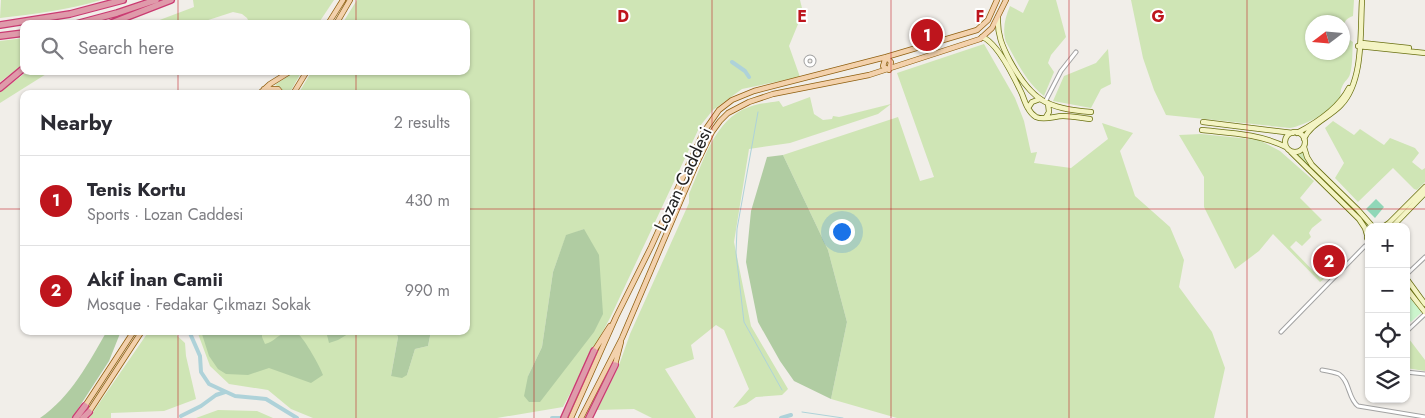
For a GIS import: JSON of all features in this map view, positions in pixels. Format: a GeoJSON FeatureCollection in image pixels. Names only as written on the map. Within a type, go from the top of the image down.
{"type":"FeatureCollection","features":[{"type":"Feature","properties":{"kind":"highway"},"geometry":{"type":"LineString","coordinates":[[35,20],[63,16],[123,0]]}},
{"type":"Feature","properties":{"kind":"highway"},"geometry":{"type":"LineString","coordinates":[[91,20],[156,0]]}},
{"type":"Feature","properties":{"kind":"highway"},"geometry":{"type":"LineString","coordinates":[[119,20],[171,0]]}},
{"type":"Feature","properties":{"kind":"highway"},"geometry":{"type":"LineString","coordinates":[[0,25],[20,22]]}},
{"type":"Feature","properties":{"kind":"highway"},"geometry":{"type":"LineString","coordinates":[[0,36],[20,34]]}},
{"type":"Feature","properties":{"kind":"highway"},"geometry":{"type":"LineString","coordinates":[[0,87],[20,71]]}},
{"type":"Feature","properties":{"kind":"highway"},"geometry":{"type":"LineString","coordinates":[[564,418],[594,351]]}},
{"type":"Feature","properties":{"kind":"highway"},"geometry":{"type":"LineString","coordinates":[[588,418],[616,365]]}},
{"type":"Feature","properties":{"kind":"highway"},"geometry":{"type":"LineString","coordinates":[[77,418],[85,406]]}},
{"type":"Feature","properties":{"kind":"highway"},"geometry":{"type":"LineString","coordinates":[[84,418],[89,412]]}},
{"type":"Feature","properties":{"kind":"main road"},"geometry":{"type":"LineString","coordinates":[[330,20],[343,0]]}},
{"type":"Feature","properties":{"kind":"main road"},"geometry":{"type":"LineString","coordinates":[[338,20],[350,0]]}},
{"type":"Feature","properties":{"kind":"main road","name":"Lozan Caddesi"},"geometry":{"type":"LineString","coordinates":[[571,418],[703,132],[720,110],[732,100],[744,94],[886,57],[981,27],[988,20],[997,0]]}},
{"type":"Feature","properties":{"kind":"main road"},"geometry":{"type":"LineString","coordinates":[[982,37],[990,32],[1006,0]]}},
{"type":"Feature","properties":{"kind":"main road","name":"Lozan Caddesi"},"geometry":{"type":"LineString","coordinates":[[581,418],[622,338],[710,136],[724,117],[744,104],[773,94],[889,70],[982,37]]}},
{"type":"Feature","properties":{"kind":"main road"},"geometry":{"type":"LineString","coordinates":[[886,57],[891,62],[889,70],[883,66],[886,57]]}},
{"type":"Feature","properties":{"kind":"main road"},"geometry":{"type":"LineString","coordinates":[[264,89],[285,75]]}},
{"type":"Feature","properties":{"kind":"main road"},"geometry":{"type":"LineString","coordinates":[[295,90],[305,75]]}},
{"type":"Feature","properties":{"kind":"main road"},"geometry":{"type":"LineString","coordinates":[[264,89],[279,90]]}},
{"type":"Feature","properties":{"kind":"main road"},"geometry":{"type":"LineString","coordinates":[[594,351],[616,317]]}},
{"type":"Feature","properties":{"kind":"main road"},"geometry":{"type":"LineString","coordinates":[[85,406],[131,335]]}},
{"type":"Feature","properties":{"kind":"main road"},"geometry":{"type":"LineString","coordinates":[[89,412],[139,335]]}},
{"type":"Feature","properties":{"kind":"main road"},"geometry":{"type":"LineString","coordinates":[[616,365],[622,338]]}},
{"type":"Feature","properties":{"kind":"street"},"geometry":{"type":"LineString","coordinates":[[1360,0],[1357,72],[1350,93],[1335,110],[1308,132],[1304,139],[1304,147],[1307,157],[1312,164],[1369,223]]}},
{"type":"Feature","properties":{"kind":"street"},"geometry":{"type":"LineString","coordinates":[[998,17],[998,34],[1003,48],[1026,86],[1040,98],[1063,109],[1091,112]]}},
{"type":"Feature","properties":{"kind":"street"},"geometry":{"type":"LineString","coordinates":[[982,37],[994,46],[1028,108],[1037,117],[1060,116],[1090,119]]}},
{"type":"Feature","properties":{"kind":"street"},"geometry":{"type":"LineString","coordinates":[[1358,44],[1425,52]]}},
{"type":"Feature","properties":{"kind":"street"},"geometry":{"type":"LineString","coordinates":[[1286,147],[1286,138],[1309,127],[1334,107],[1345,95],[1353,79],[1358,44]]}},
{"type":"Feature","properties":{"kind":"street"},"geometry":{"type":"LineString","coordinates":[[1045,118],[1050,112],[1047,102],[1061,71],[1076,52]]}},
{"type":"Feature","properties":{"kind":"street"},"geometry":{"type":"LineString","coordinates":[[1028,108],[1032,102],[1040,98]]}},
{"type":"Feature","properties":{"kind":"street"},"geometry":{"type":"LineString","coordinates":[[1203,122],[1295,133],[1301,135],[1304,139]]}},
{"type":"Feature","properties":{"kind":"street"},"geometry":{"type":"LineString","coordinates":[[1202,130],[1264,138],[1286,147],[1359,219],[1365,228]]}},
{"type":"Feature","properties":{"kind":"street"},"geometry":{"type":"LineString","coordinates":[[1291,152],[1298,152],[1304,147]]}},
{"type":"Feature","properties":{"kind":"street"},"geometry":{"type":"LineString","coordinates":[[1389,223],[1425,187]]}},
{"type":"Feature","properties":{"kind":"street"},"geometry":{"type":"LineString","coordinates":[[1396,223],[1425,193]]}},
{"type":"Feature","properties":{"kind":"street"},"geometry":{"type":"LineString","coordinates":[[1281,332],[1365,243]]}},
{"type":"Feature","properties":{"kind":"street"},"geometry":{"type":"LineString","coordinates":[[1410,273],[1425,257]]}},
{"type":"Feature","properties":{"kind":"street"},"geometry":{"type":"LineString","coordinates":[[1410,283],[1425,304]]}},
{"type":"Feature","properties":{"kind":"street"},"geometry":{"type":"LineString","coordinates":[[1410,293],[1425,313],[1410,328]]}},
{"type":"Feature","properties":{"kind":"street"},"geometry":{"type":"LineString","coordinates":[[1322,370],[1336,373],[1344,379],[1353,401],[1358,406],[1425,417]]}},
{"type":"Feature","properties":{"kind":"street"},"geometry":{"type":"LineString","coordinates":[[1410,372],[1425,374]]}},
{"type":"Feature","properties":{"kind":"green space"},"geometry":{"type":"Polygon","coordinates":[[[1,0],[101,0],[64,9],[0,18],[1,0]]]}},
{"type":"Feature","properties":{"kind":"green space"},"geometry":{"type":"Polygon","coordinates":[[[193,0],[334,0],[321,20],[248,20],[242,14],[233,12],[208,20],[160,20],[194,7],[193,0]]]}},
{"type":"Feature","properties":{"kind":"green space"},"geometry":{"type":"Polygon","coordinates":[[[357,0],[800,0],[803,12],[789,46],[800,77],[742,89],[713,110],[700,126],[611,316],[563,407],[497,418],[313,418],[291,409],[268,390],[229,384],[210,366],[198,335],[397,335],[391,376],[407,375],[415,349],[428,346],[430,335],[470,335],[470,90],[300,90],[310,75],[470,75],[470,20],[344,20],[357,0]],[[584,229],[566,236],[553,272],[542,347],[528,376],[529,402],[584,229]]]}},
{"type":"Feature","properties":{"kind":"green space"},"geometry":{"type":"Polygon","coordinates":[[[1029,0],[1056,0],[1066,37],[1051,55],[1048,63],[1054,72],[1044,96],[1022,71],[1006,42],[1004,33],[1010,6],[1023,13],[1029,0]]]}},
{"type":"Feature","properties":{"kind":"green space"},"geometry":{"type":"Polygon","coordinates":[[[1131,0],[1354,0],[1353,16],[1350,17],[1350,15],[1305,15],[1305,60],[1350,60],[1350,40],[1353,42],[1352,66],[1349,76],[1341,88],[1340,98],[1325,113],[1310,121],[1290,128],[1166,115],[1154,90],[1143,58],[1131,0]]]}},
{"type":"Feature","properties":{"kind":"green space"},"geometry":{"type":"Polygon","coordinates":[[[20,38],[20,67],[0,82],[0,41],[20,38]]]}},
{"type":"Feature","properties":{"kind":"green space"},"geometry":{"type":"Polygon","coordinates":[[[984,44],[1015,98],[1024,121],[1031,153],[1037,152],[1034,163],[1071,168],[1108,139],[1102,123],[1133,133],[1120,151],[1135,196],[1170,227],[1184,260],[1179,287],[1212,332],[1225,368],[1214,418],[897,418],[831,399],[847,322],[828,250],[783,155],[898,117],[920,181],[934,177],[897,73],[984,44]]]}},
{"type":"Feature","properties":{"kind":"green space"},"geometry":{"type":"Polygon","coordinates":[[[1108,49],[1111,84],[1101,89],[1091,108],[1053,101],[1064,76],[1096,63],[1108,49]]]}},
{"type":"Feature","properties":{"kind":"green space"},"geometry":{"type":"Polygon","coordinates":[[[23,75],[45,75],[0,103],[0,92],[23,75]]]}},
{"type":"Feature","properties":{"kind":"green space"},"geometry":{"type":"Polygon","coordinates":[[[289,75],[300,75],[291,90],[282,90],[275,85],[289,75]]]}},
{"type":"Feature","properties":{"kind":"green space"},"geometry":{"type":"Polygon","coordinates":[[[810,97],[814,114],[823,120],[832,119],[833,116],[839,117],[891,104],[878,114],[790,143],[749,149],[734,242],[751,326],[788,389],[782,395],[756,397],[746,404],[733,408],[749,389],[724,330],[716,325],[691,345],[694,359],[665,369],[696,418],[652,418],[634,409],[597,410],[618,368],[630,334],[689,203],[689,194],[705,156],[718,132],[737,113],[752,106],[779,101],[783,107],[810,97]]]}},
{"type":"Feature","properties":{"kind":"green space"},"geometry":{"type":"Polygon","coordinates":[[[1333,121],[1354,135],[1360,129],[1384,145],[1390,138],[1415,148],[1419,153],[1412,162],[1422,170],[1425,168],[1425,182],[1417,190],[1414,189],[1393,168],[1358,202],[1335,178],[1344,163],[1325,128],[1333,121]]]}},
{"type":"Feature","properties":{"kind":"green space"},"geometry":{"type":"Polygon","coordinates":[[[1201,134],[1259,140],[1280,151],[1314,181],[1300,198],[1322,220],[1312,228],[1309,233],[1311,237],[1302,246],[1296,241],[1290,247],[1321,279],[1322,277],[1324,279],[1320,282],[1273,234],[1259,251],[1235,269],[1204,207],[1204,177],[1179,135],[1201,134]]]}},
{"type":"Feature","properties":{"kind":"green space"},"geometry":{"type":"Polygon","coordinates":[[[1302,151],[1313,169],[1363,219],[1366,223],[1365,225],[1296,154],[1302,151]]]}},
{"type":"Feature","properties":{"kind":"green space"},"geometry":{"type":"Polygon","coordinates":[[[783,155],[828,250],[847,322],[831,399],[794,381],[780,361],[758,322],[746,262],[751,211],[767,157],[783,155]]]}},
{"type":"Feature","properties":{"kind":"green space"},"geometry":{"type":"Polygon","coordinates":[[[1376,199],[1384,207],[1375,218],[1366,209],[1376,199]]]}},
{"type":"Feature","properties":{"kind":"green space"},"geometry":{"type":"Polygon","coordinates":[[[584,229],[599,255],[603,314],[594,332],[540,402],[529,402],[524,396],[528,376],[542,347],[553,272],[566,235],[584,229]]]}},
{"type":"Feature","properties":{"kind":"green space"},"geometry":{"type":"Polygon","coordinates":[[[1410,298],[1422,312],[1410,321],[1410,298]]]}},
{"type":"Feature","properties":{"kind":"green space"},"geometry":{"type":"Polygon","coordinates":[[[105,335],[119,335],[109,361],[72,418],[40,418],[61,400],[86,367],[105,335]]]}},
{"type":"Feature","properties":{"kind":"green space"},"geometry":{"type":"Polygon","coordinates":[[[146,335],[176,335],[185,343],[186,356],[196,399],[164,411],[111,413],[111,418],[89,418],[146,335]]]}},
{"type":"Feature","properties":{"kind":"green space"},"geometry":{"type":"Polygon","coordinates":[[[202,335],[262,335],[265,344],[280,335],[299,335],[312,353],[323,375],[311,383],[269,368],[248,375],[226,374],[218,369],[209,356],[202,335]]]}},
{"type":"Feature","properties":{"kind":"green space"},"geometry":{"type":"Polygon","coordinates":[[[327,335],[346,335],[338,340],[329,343],[327,335]]]}},
{"type":"Feature","properties":{"kind":"green space"},"geometry":{"type":"Polygon","coordinates":[[[397,335],[430,335],[428,346],[415,349],[407,375],[402,378],[391,376],[397,335]]]}},
{"type":"Feature","properties":{"kind":"green space"},"geometry":{"type":"Polygon","coordinates":[[[1410,340],[1425,360],[1425,371],[1410,369],[1410,340]]]}},
{"type":"Feature","properties":{"kind":"green space"},"geometry":{"type":"Polygon","coordinates":[[[218,410],[257,411],[273,418],[196,418],[218,410]]]}},
{"type":"Feature","properties":{"kind":"waterway"},"geometry":{"type":"LineString","coordinates":[[732,62],[745,71],[749,77]]}},
{"type":"Feature","properties":{"kind":"waterway"},"geometry":{"type":"LineString","coordinates":[[758,112],[737,229],[736,253],[744,322],[782,390]]}},
{"type":"Feature","properties":{"kind":"waterway"},"geometry":{"type":"LineString","coordinates":[[191,335],[200,356],[201,372],[209,384],[235,396],[266,399],[297,418]]}},
{"type":"Feature","properties":{"kind":"waterway"},"geometry":{"type":"LineString","coordinates":[[181,416],[201,406],[216,395],[225,392]]}},
{"type":"Feature","properties":{"kind":"waterway"},"geometry":{"type":"LineString","coordinates":[[802,412],[843,418]]}},
{"type":"Feature","properties":{"kind":"waterway"},"geometry":{"type":"LineString","coordinates":[[781,418],[791,415]]}},
{"type":"Feature","properties":{"kind":"waterway"},"geometry":{"type":"LineString","coordinates":[[552,418],[560,418]]}},
{"type":"Feature","properties":{"kind":"place","name":"Tenis Kortu"},"geometry":{"type":"Point","coordinates":[927,35]}},
{"type":"Feature","properties":{"kind":"place","name":"Akif İnan Camii"},"geometry":{"type":"Point","coordinates":[1329,261]}}]}
